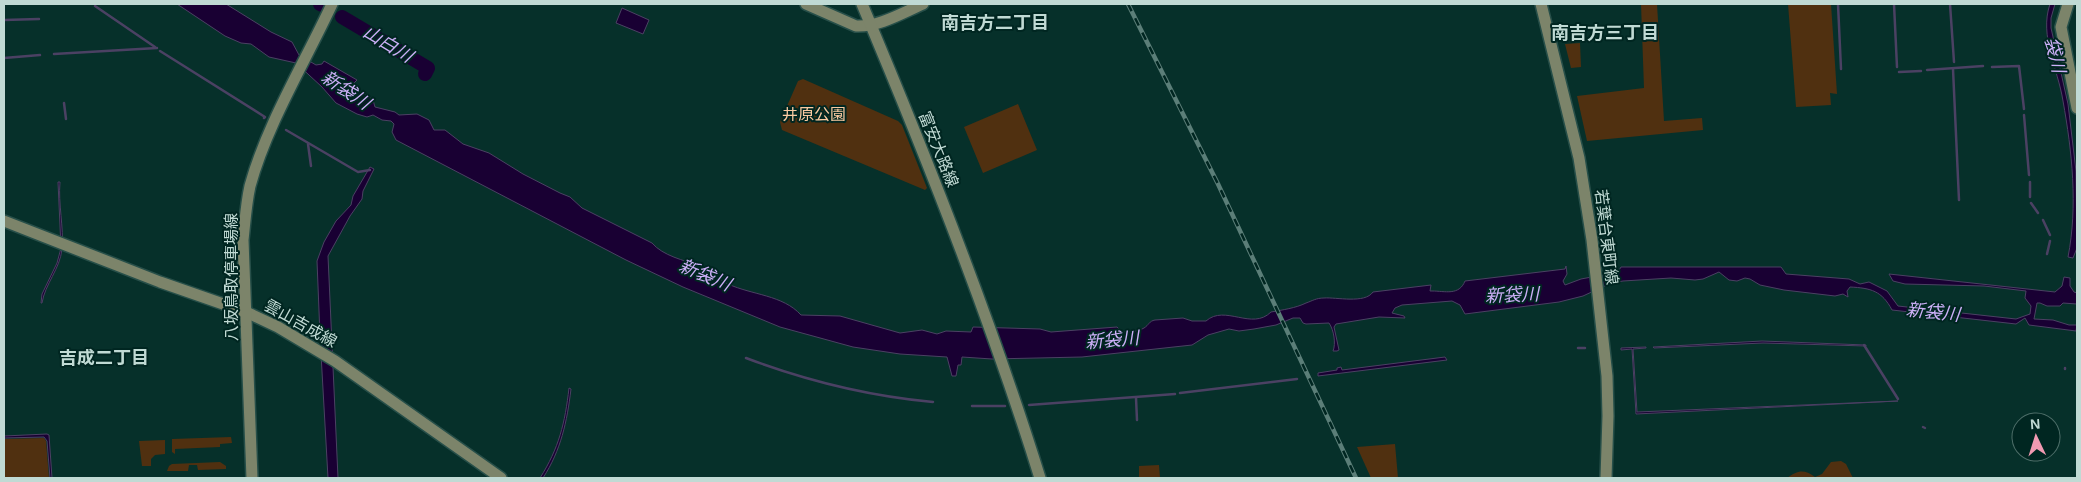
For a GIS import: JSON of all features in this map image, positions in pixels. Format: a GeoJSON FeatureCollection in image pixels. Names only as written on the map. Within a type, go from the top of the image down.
{"type":"FeatureCollection","features":[{"type":"Feature","properties":{"kind":"street","name":"八坂鳥取停車場線"},"geometry":{"type":"LineString","coordinates":[[252,478],[243,240],[246,208],[262,150],[332,4]]}},
{"type":"Feature","properties":{"kind":"street"},"geometry":{"type":"LineString","coordinates":[[806,4],[856,26],[872,26],[923,4]]}},
{"type":"Feature","properties":{"kind":"street","name":"富安大路線"},"geometry":{"type":"LineString","coordinates":[[862,4],[983,306],[1040,478]]}},
{"type":"Feature","properties":{"kind":"street","name":"若葉台東町線"},"geometry":{"type":"LineString","coordinates":[[1541,4],[1579,158],[1593,248],[1608,406],[1606,478]]}},
{"type":"Feature","properties":{"kind":"street"},"geometry":{"type":"LineString","coordinates":[[2068,4],[2062,26],[2077,108]]}},
{"type":"Feature","properties":{"kind":"street","name":"雲山吉成線"},"geometry":{"type":"LineString","coordinates":[[4,221],[160,282],[246,312],[278,327],[335,361],[502,478]]}},
{"type":"Feature","properties":{"kind":"green space"},"geometry":{"type":"Polygon","coordinates":[[[1641,4],[1657,4],[1664,121],[1702,118],[1703,130],[1587,141],[1577,96],[1644,88],[1641,4]]]}},
{"type":"Feature","properties":{"kind":"green space"},"geometry":{"type":"Polygon","coordinates":[[[1788,4],[1831,4],[1837,94],[1830,93],[1831,105],[1796,107],[1788,4]]]}},
{"type":"Feature","properties":{"kind":"green space"},"geometry":{"type":"Polygon","coordinates":[[[1580,43],[1581,67],[1571,68],[1565,44],[1580,43]]]}},
{"type":"Feature","properties":{"kind":"green space","name":"井原公園"},"geometry":{"type":"Polygon","coordinates":[[[803,79],[898,121],[902,125],[927,188],[925,190],[782,130],[780,122],[798,81],[803,79]]]}},
{"type":"Feature","properties":{"kind":"green space"},"geometry":{"type":"Polygon","coordinates":[[[1018,104],[1037,150],[983,173],[964,127],[1018,104]]]}},
{"type":"Feature","properties":{"kind":"green space"},"geometry":{"type":"Polygon","coordinates":[[[231,437],[232,443],[220,444],[220,447],[175,449],[175,454],[172,452],[172,439],[231,437]]]}},
{"type":"Feature","properties":{"kind":"green space"},"geometry":{"type":"Polygon","coordinates":[[[44,438],[46,441],[49,478],[4,478],[4,439],[44,438]]]}},
{"type":"Feature","properties":{"kind":"green space"},"geometry":{"type":"Polygon","coordinates":[[[165,440],[165,454],[155,455],[151,459],[151,466],[142,466],[139,441],[165,440]]]}},
{"type":"Feature","properties":{"kind":"green space"},"geometry":{"type":"Polygon","coordinates":[[[1395,444],[1398,478],[1371,478],[1357,447],[1395,444]]]}},
{"type":"Feature","properties":{"kind":"green space"},"geometry":{"type":"Polygon","coordinates":[[[1841,461],[1846,464],[1853,478],[1787,478],[1794,473],[1801,472],[1815,477],[1822,474],[1831,462],[1841,461]]]}},
{"type":"Feature","properties":{"kind":"green space"},"geometry":{"type":"Polygon","coordinates":[[[220,462],[226,466],[226,469],[198,470],[197,465],[189,465],[188,471],[167,471],[172,464],[220,462]]]}},
{"type":"Feature","properties":{"kind":"green space"},"geometry":{"type":"Polygon","coordinates":[[[1159,465],[1160,478],[1139,478],[1139,466],[1159,465]]]}},
{"type":"Feature","properties":{"kind":"water","name":"新袋川"},"geometry":{"type":"Polygon","coordinates":[[[177,4],[226,4],[271,32],[292,42],[299,55],[316,65],[322,64],[324,61],[357,80],[353,84],[373,100],[375,107],[395,112],[399,115],[417,114],[429,120],[434,130],[445,130],[463,144],[489,153],[523,174],[570,197],[582,208],[652,243],[668,254],[703,268],[728,284],[776,299],[794,308],[801,315],[840,316],[900,333],[922,330],[937,334],[946,331],[971,332],[973,327],[1040,329],[1051,332],[1117,327],[1122,332],[1130,332],[1146,327],[1151,321],[1155,320],[1183,318],[1192,321],[1206,321],[1222,315],[1256,319],[1264,317],[1271,312],[1293,308],[1321,298],[1357,299],[1369,296],[1373,292],[1431,285],[1430,291],[1451,292],[1459,289],[1465,281],[1565,269],[1566,266],[1567,274],[1563,281],[1565,285],[1581,279],[1618,272],[1621,267],[1781,267],[1786,274],[1849,279],[1860,284],[1869,282],[1887,291],[1898,306],[2016,319],[2030,314],[2031,306],[2025,298],[2026,291],[1984,286],[1905,284],[1893,281],[1889,274],[2055,292],[2062,286],[2064,277],[2070,278],[2070,286],[2077,293],[2077,304],[2063,303],[2060,306],[2047,306],[2037,303],[2034,319],[2053,320],[2069,325],[2077,325],[2076,331],[2029,325],[2025,318],[2016,324],[1892,310],[1880,295],[1864,288],[1850,287],[1847,291],[1848,297],[1843,294],[1835,296],[1784,290],[1760,285],[1745,278],[1737,281],[1729,280],[1719,272],[1703,279],[1695,280],[1671,278],[1623,281],[1611,283],[1583,296],[1559,302],[1465,314],[1460,305],[1452,301],[1402,305],[1395,308],[1392,313],[1404,316],[1405,318],[1379,317],[1336,324],[1334,327],[1339,350],[1337,351],[1333,351],[1334,337],[1329,323],[1306,324],[1300,318],[1293,318],[1276,325],[1254,329],[1239,331],[1229,329],[1208,335],[1192,345],[1082,357],[992,359],[962,357],[956,376],[952,376],[947,357],[900,354],[853,347],[780,327],[683,287],[626,260],[396,140],[392,132],[394,124],[391,121],[382,120],[373,115],[367,117],[357,114],[336,103],[296,63],[269,57],[251,44],[241,43],[225,36],[177,4]]]}},
{"type":"Feature","properties":{"kind":"water","name":"袋川"},"geometry":{"type":"Polygon","coordinates":[[[2050,4],[2055,4],[2051,18],[2051,28],[2068,104],[2076,171],[2077,248],[2073,258],[2068,257],[2073,218],[2073,179],[2061,89],[2048,40],[2047,16],[2050,4]]]}},
{"type":"Feature","properties":{"kind":"water"},"geometry":{"type":"Polygon","coordinates":[[[622,8],[649,20],[643,34],[616,23],[622,8]]]}},
{"type":"Feature","properties":{"kind":"water"},"geometry":{"type":"Polygon","coordinates":[[[370,167],[374,169],[363,191],[362,199],[350,216],[328,256],[338,478],[328,478],[317,261],[324,242],[336,221],[351,205],[353,196],[370,167]]]}},
{"type":"Feature","properties":{"kind":"water"},"geometry":{"type":"Polygon","coordinates":[[[58,182],[60,182],[62,249],[61,256],[41,303],[42,294],[57,263],[61,248],[58,182]]]}},
{"type":"Feature","properties":{"kind":"water"},"geometry":{"type":"Polygon","coordinates":[[[1762,341],[1866,346],[1763,343],[1653,347],[1762,341]]]}},
{"type":"Feature","properties":{"kind":"water"},"geometry":{"type":"Polygon","coordinates":[[[1646,347],[1633,349],[1637,412],[1898,401],[1636,414],[1632,349],[1621,350],[1621,348],[1646,347]]]}},
{"type":"Feature","properties":{"kind":"water"},"geometry":{"type":"Polygon","coordinates":[[[1445,357],[1447,360],[1318,376],[1318,373],[1337,370],[1337,368],[1341,367],[1342,370],[1445,357]]]}},
{"type":"Feature","properties":{"kind":"water"},"geometry":{"type":"Polygon","coordinates":[[[569,388],[571,389],[569,401],[559,446],[543,478],[540,478],[547,467],[560,435],[569,388]]]}},
{"type":"Feature","properties":{"kind":"water"},"geometry":{"type":"Polygon","coordinates":[[[49,435],[52,478],[50,478],[47,441],[44,437],[4,438],[4,436],[49,435]]]}},
{"type":"Feature","properties":{"kind":"waterway"},"geometry":{"type":"LineString","coordinates":[[1838,4],[1841,69]]}},
{"type":"Feature","properties":{"kind":"waterway"},"geometry":{"type":"LineString","coordinates":[[1894,4],[1897,67]]}},
{"type":"Feature","properties":{"kind":"waterway"},"geometry":{"type":"LineString","coordinates":[[1950,4],[1954,62]]}},
{"type":"Feature","properties":{"kind":"waterway"},"geometry":{"type":"LineString","coordinates":[[95,6],[155,47]]}},
{"type":"Feature","properties":{"kind":"waterway","name":"山白川"},"geometry":{"type":"LineString","coordinates":[[342,17],[428,68],[425,74]]}},
{"type":"Feature","properties":{"kind":"waterway"},"geometry":{"type":"LineString","coordinates":[[4,20],[39,19]]}},
{"type":"Feature","properties":{"kind":"waterway"},"geometry":{"type":"LineString","coordinates":[[54,54],[157,48]]}},
{"type":"Feature","properties":{"kind":"waterway"},"geometry":{"type":"LineString","coordinates":[[160,51],[264,118]]}},
{"type":"Feature","properties":{"kind":"waterway"},"geometry":{"type":"LineString","coordinates":[[4,58],[40,55]]}},
{"type":"Feature","properties":{"kind":"waterway"},"geometry":{"type":"LineString","coordinates":[[1927,70],[1983,66]]}},
{"type":"Feature","properties":{"kind":"waterway"},"geometry":{"type":"LineString","coordinates":[[1992,67],[2019,66],[2024,109]]}},
{"type":"Feature","properties":{"kind":"waterway"},"geometry":{"type":"LineString","coordinates":[[1953,69],[1959,200]]}},
{"type":"Feature","properties":{"kind":"waterway"},"geometry":{"type":"LineString","coordinates":[[1899,72],[1921,71]]}},
{"type":"Feature","properties":{"kind":"waterway"},"geometry":{"type":"LineString","coordinates":[[64,103],[66,119]]}},
{"type":"Feature","properties":{"kind":"waterway"},"geometry":{"type":"LineString","coordinates":[[2024,115],[2029,175]]}},
{"type":"Feature","properties":{"kind":"waterway"},"geometry":{"type":"LineString","coordinates":[[286,130],[358,172],[370,170]]}},
{"type":"Feature","properties":{"kind":"waterway"},"geometry":{"type":"LineString","coordinates":[[308,144],[311,166]]}},
{"type":"Feature","properties":{"kind":"waterway"},"geometry":{"type":"LineString","coordinates":[[2030,182],[2030,197]]}},
{"type":"Feature","properties":{"kind":"waterway"},"geometry":{"type":"LineString","coordinates":[[2031,203],[2038,213]]}},
{"type":"Feature","properties":{"kind":"waterway"},"geometry":{"type":"LineString","coordinates":[[2043,220],[2050,235]]}},
{"type":"Feature","properties":{"kind":"waterway"},"geometry":{"type":"LineString","coordinates":[[2047,254],[2050,241]]}},
{"type":"Feature","properties":{"kind":"waterway"},"geometry":{"type":"LineString","coordinates":[[1864,345],[1898,399]]}},
{"type":"Feature","properties":{"kind":"waterway"},"geometry":{"type":"LineString","coordinates":[[1578,348],[1585,348]]}},
{"type":"Feature","properties":{"kind":"waterway"},"geometry":{"type":"LineString","coordinates":[[746,358],[792,374],[861,392],[933,402]]}},
{"type":"Feature","properties":{"kind":"waterway"},"geometry":{"type":"LineString","coordinates":[[1180,393],[1297,379]]}},
{"type":"Feature","properties":{"kind":"waterway"},"geometry":{"type":"LineString","coordinates":[[1029,405],[1175,394]]}},
{"type":"Feature","properties":{"kind":"waterway"},"geometry":{"type":"LineString","coordinates":[[1136,398],[1137,420]]}},
{"type":"Feature","properties":{"kind":"waterway"},"geometry":{"type":"LineString","coordinates":[[972,406],[1005,406]]}},
{"type":"Feature","properties":{"kind":"railway"},"geometry":{"type":"LineString","coordinates":[[1128,4],[1218,184],[1356,478]]}},
{"type":"Feature","properties":{"kind":"district","name":"南吉方二丁目"},"geometry":{"type":"Point","coordinates":[995,23]}},
{"type":"Feature","properties":{"kind":"district","name":"南吉方三丁目"},"geometry":{"type":"Point","coordinates":[1605,33]}},
{"type":"Feature","properties":{"kind":"district","name":"吉成二丁目"},"geometry":{"type":"Point","coordinates":[104,358]}}]}
